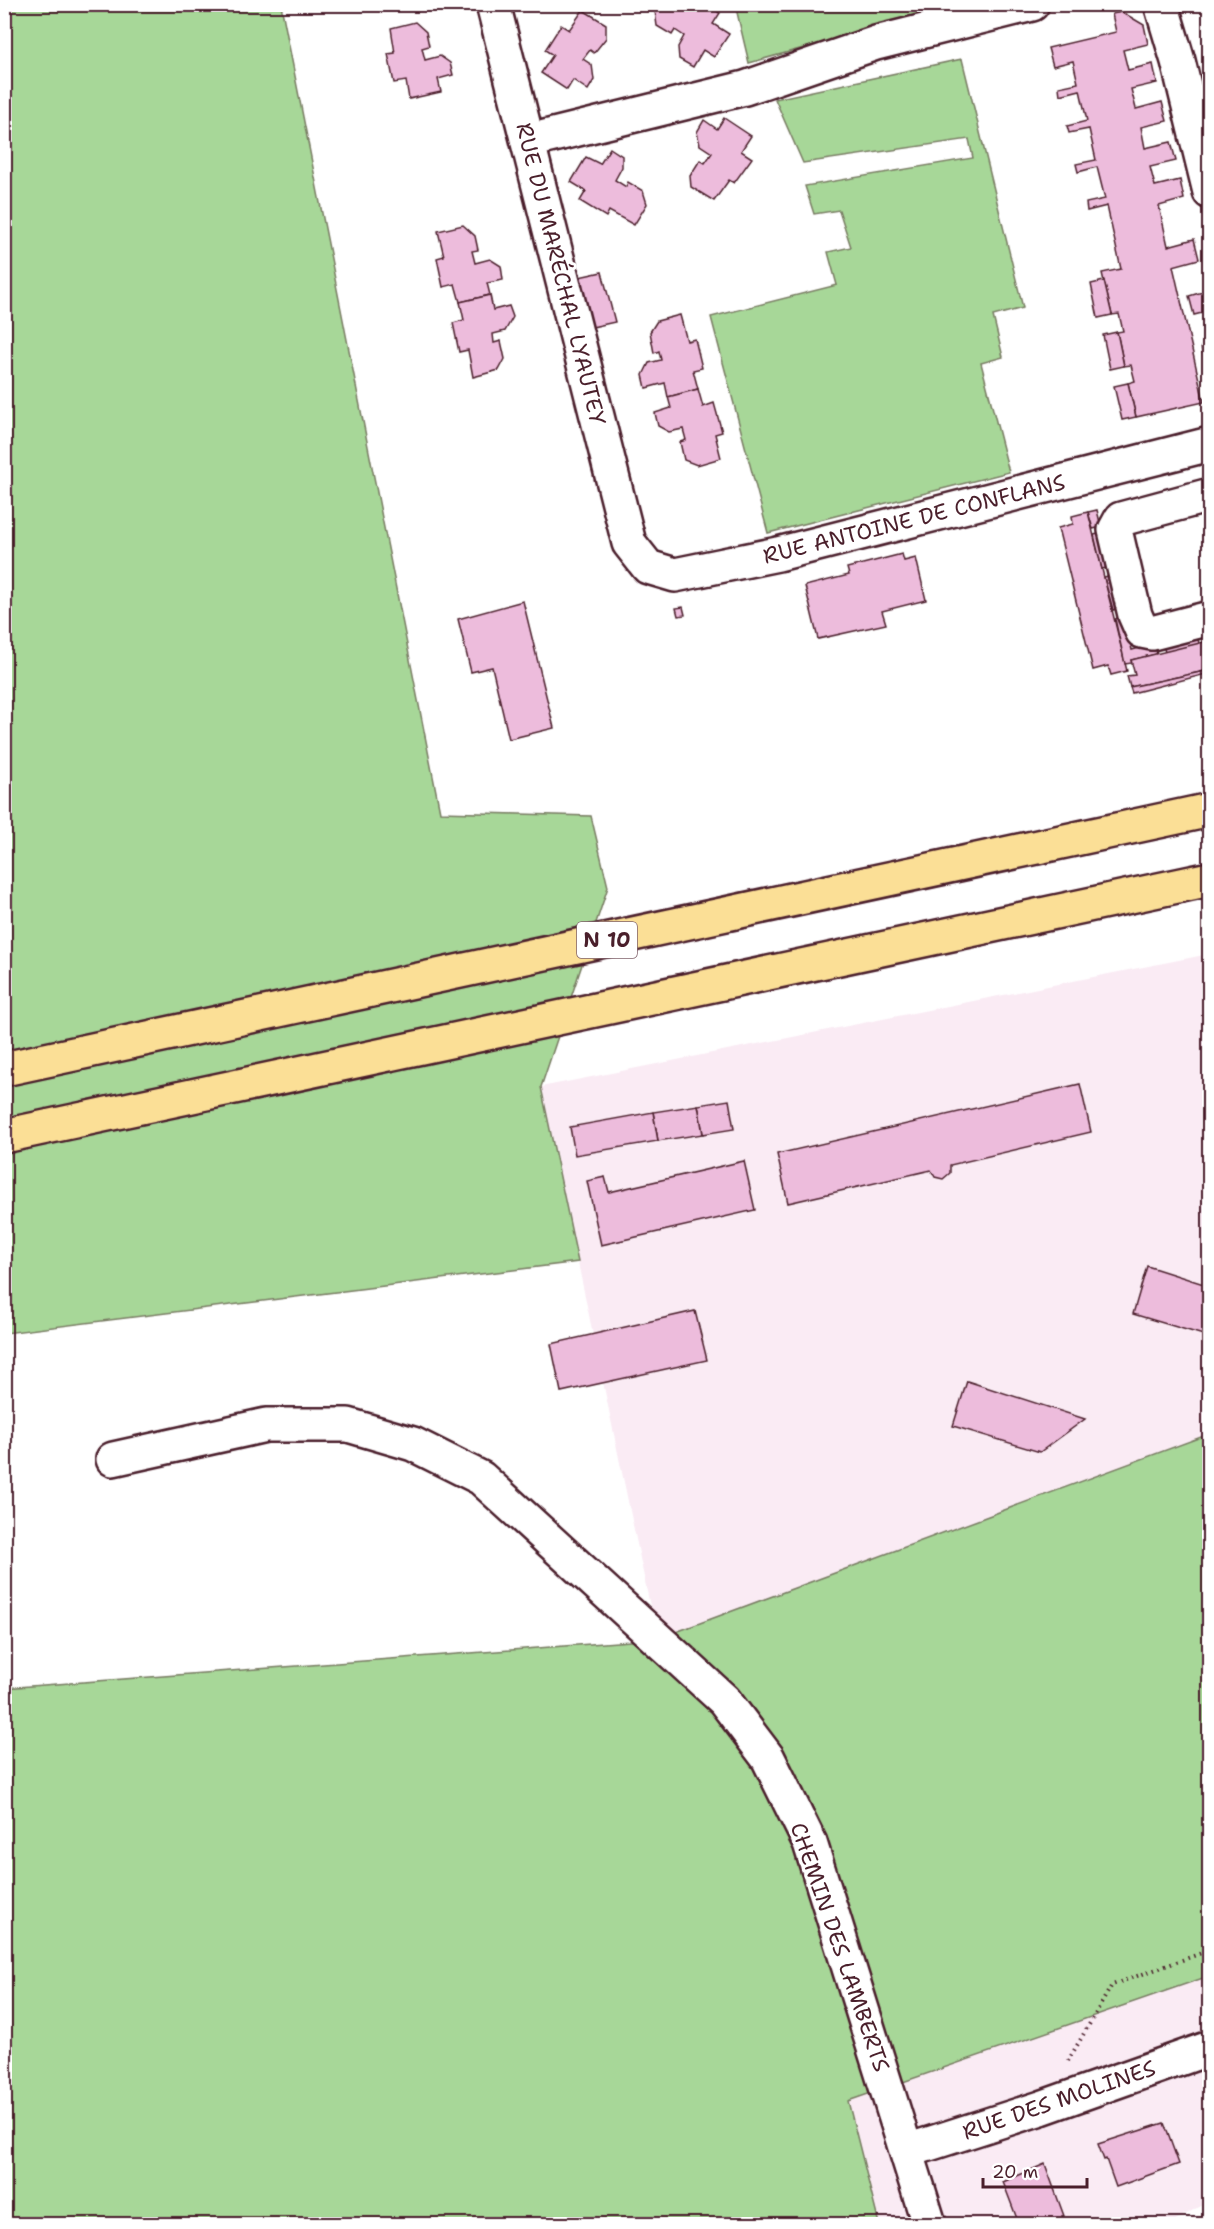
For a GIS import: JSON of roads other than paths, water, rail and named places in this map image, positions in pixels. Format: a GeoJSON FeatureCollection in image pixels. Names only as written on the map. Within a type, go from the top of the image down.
{"type":"FeatureCollection","features":[{"type":"Feature","properties":{"kind":"highway","name":"N 10"},"geometry":{"type":"LineString","coordinates":[[4,1069],[1209,810]]}},
{"type":"Feature","properties":{"kind":"highway"},"geometry":{"type":"LineString","coordinates":[[4,1136],[1209,879]]}},
{"type":"Feature","properties":{"kind":"street","name":"RUE DU MARÉCHAL LYAUTEY"},"geometry":{"type":"LineString","coordinates":[[493,4],[629,543]]}},
{"type":"Feature","properties":{"kind":"street"},"geometry":{"type":"LineString","coordinates":[[529,141],[745,88],[876,43],[1032,4]]}},
{"type":"Feature","properties":{"kind":"street"},"geometry":{"type":"LineString","coordinates":[[1161,4],[1178,61],[1209,192]]}},
{"type":"Feature","properties":{"kind":"street","name":"RUE ANTOINE DE CONFLANS"},"geometry":{"type":"LineString","coordinates":[[629,543],[648,567],[675,575],[789,551],[1209,444]]}},
{"type":"Feature","properties":{"kind":"street"},"geometry":{"type":"LineString","coordinates":[[1209,495],[1121,519],[1115,530],[1135,615],[1142,631],[1152,633],[1209,618]]}},
{"type":"Feature","properties":{"kind":"street","name":"CHEMIN DES LAMBERTS"},"geometry":{"type":"LineString","coordinates":[[112,1459],[266,1425],[348,1425],[413,1444],[481,1478],[724,1700],[768,1758],[810,1843],[929,2224]]}},
{"type":"Feature","properties":{"kind":"street","name":"RUE DES MOLINES"},"geometry":{"type":"LineString","coordinates":[[907,2151],[1041,2108],[1209,2048]]}}]}
